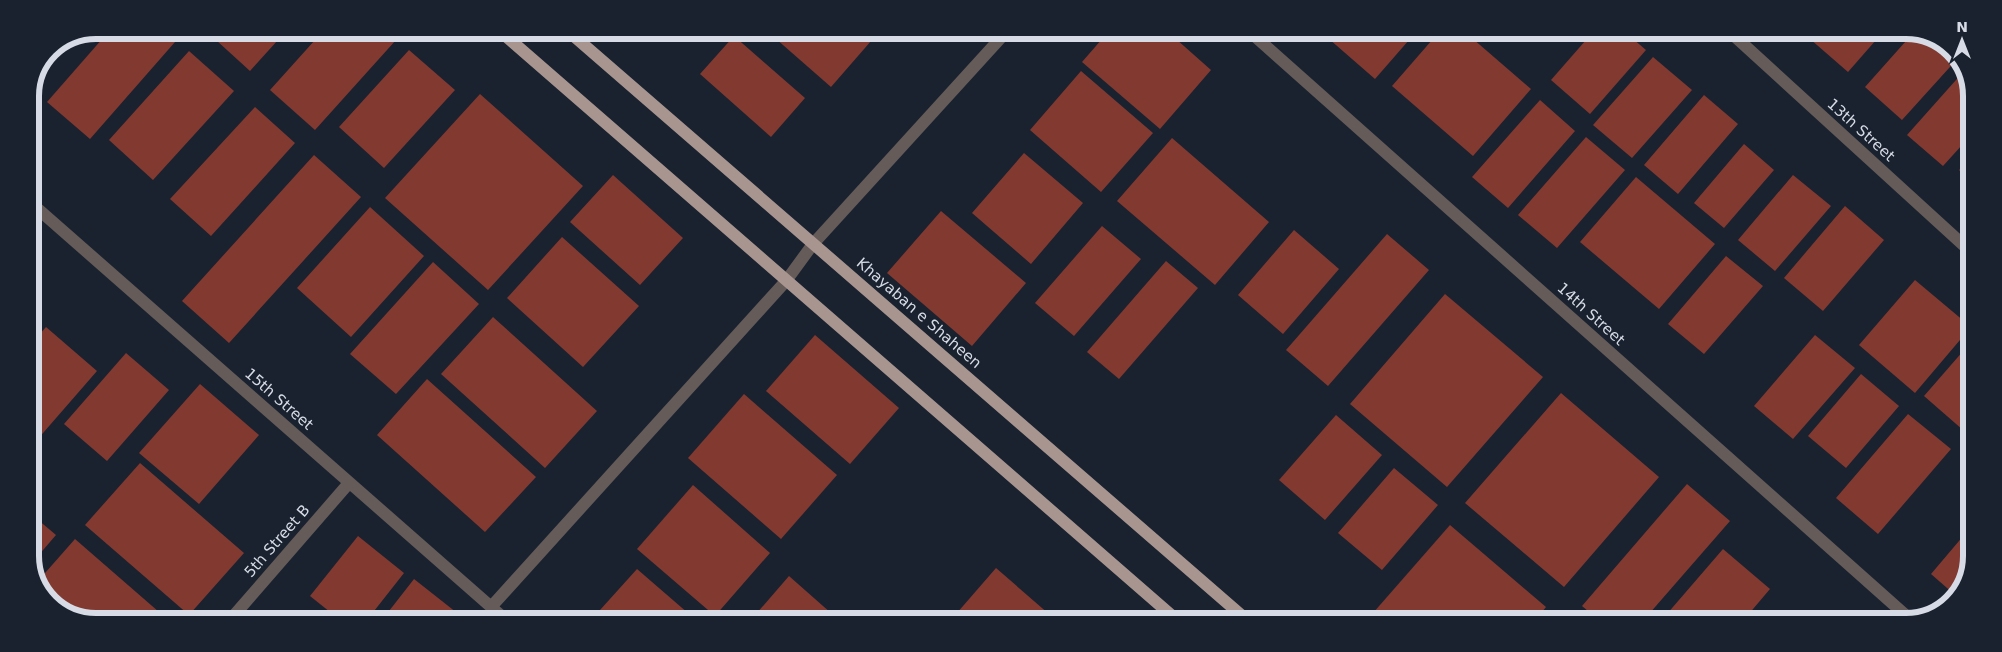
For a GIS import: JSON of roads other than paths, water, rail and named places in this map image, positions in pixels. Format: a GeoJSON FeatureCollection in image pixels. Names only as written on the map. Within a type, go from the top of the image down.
{"type":"FeatureCollection","features":[{"type":"Feature","properties":{"kind":"main road"},"geometry":{"type":"LineString","coordinates":[[510,39],[1169,613]]}},
{"type":"Feature","properties":{"kind":"main road","name":"Khayaban e Shaheen"},"geometry":{"type":"LineString","coordinates":[[577,39],[1239,613]]}},
{"type":"Feature","properties":{"kind":"street"},"geometry":{"type":"LineString","coordinates":[[491,607],[786,281],[813,244],[1001,39]]}},
{"type":"Feature","properties":{"kind":"street","name":"14th Street"},"geometry":{"type":"LineString","coordinates":[[1260,39],[1903,613]]}},
{"type":"Feature","properties":{"kind":"street","name":"13th Street"},"geometry":{"type":"LineString","coordinates":[[1738,39],[1963,245]]}},
{"type":"Feature","properties":{"kind":"street","name":"15th Street"},"geometry":{"type":"LineString","coordinates":[[39,210],[498,613]]}},
{"type":"Feature","properties":{"kind":"street","name":"5th Street B"},"geometry":{"type":"LineString","coordinates":[[236,613],[349,482]]}}]}
